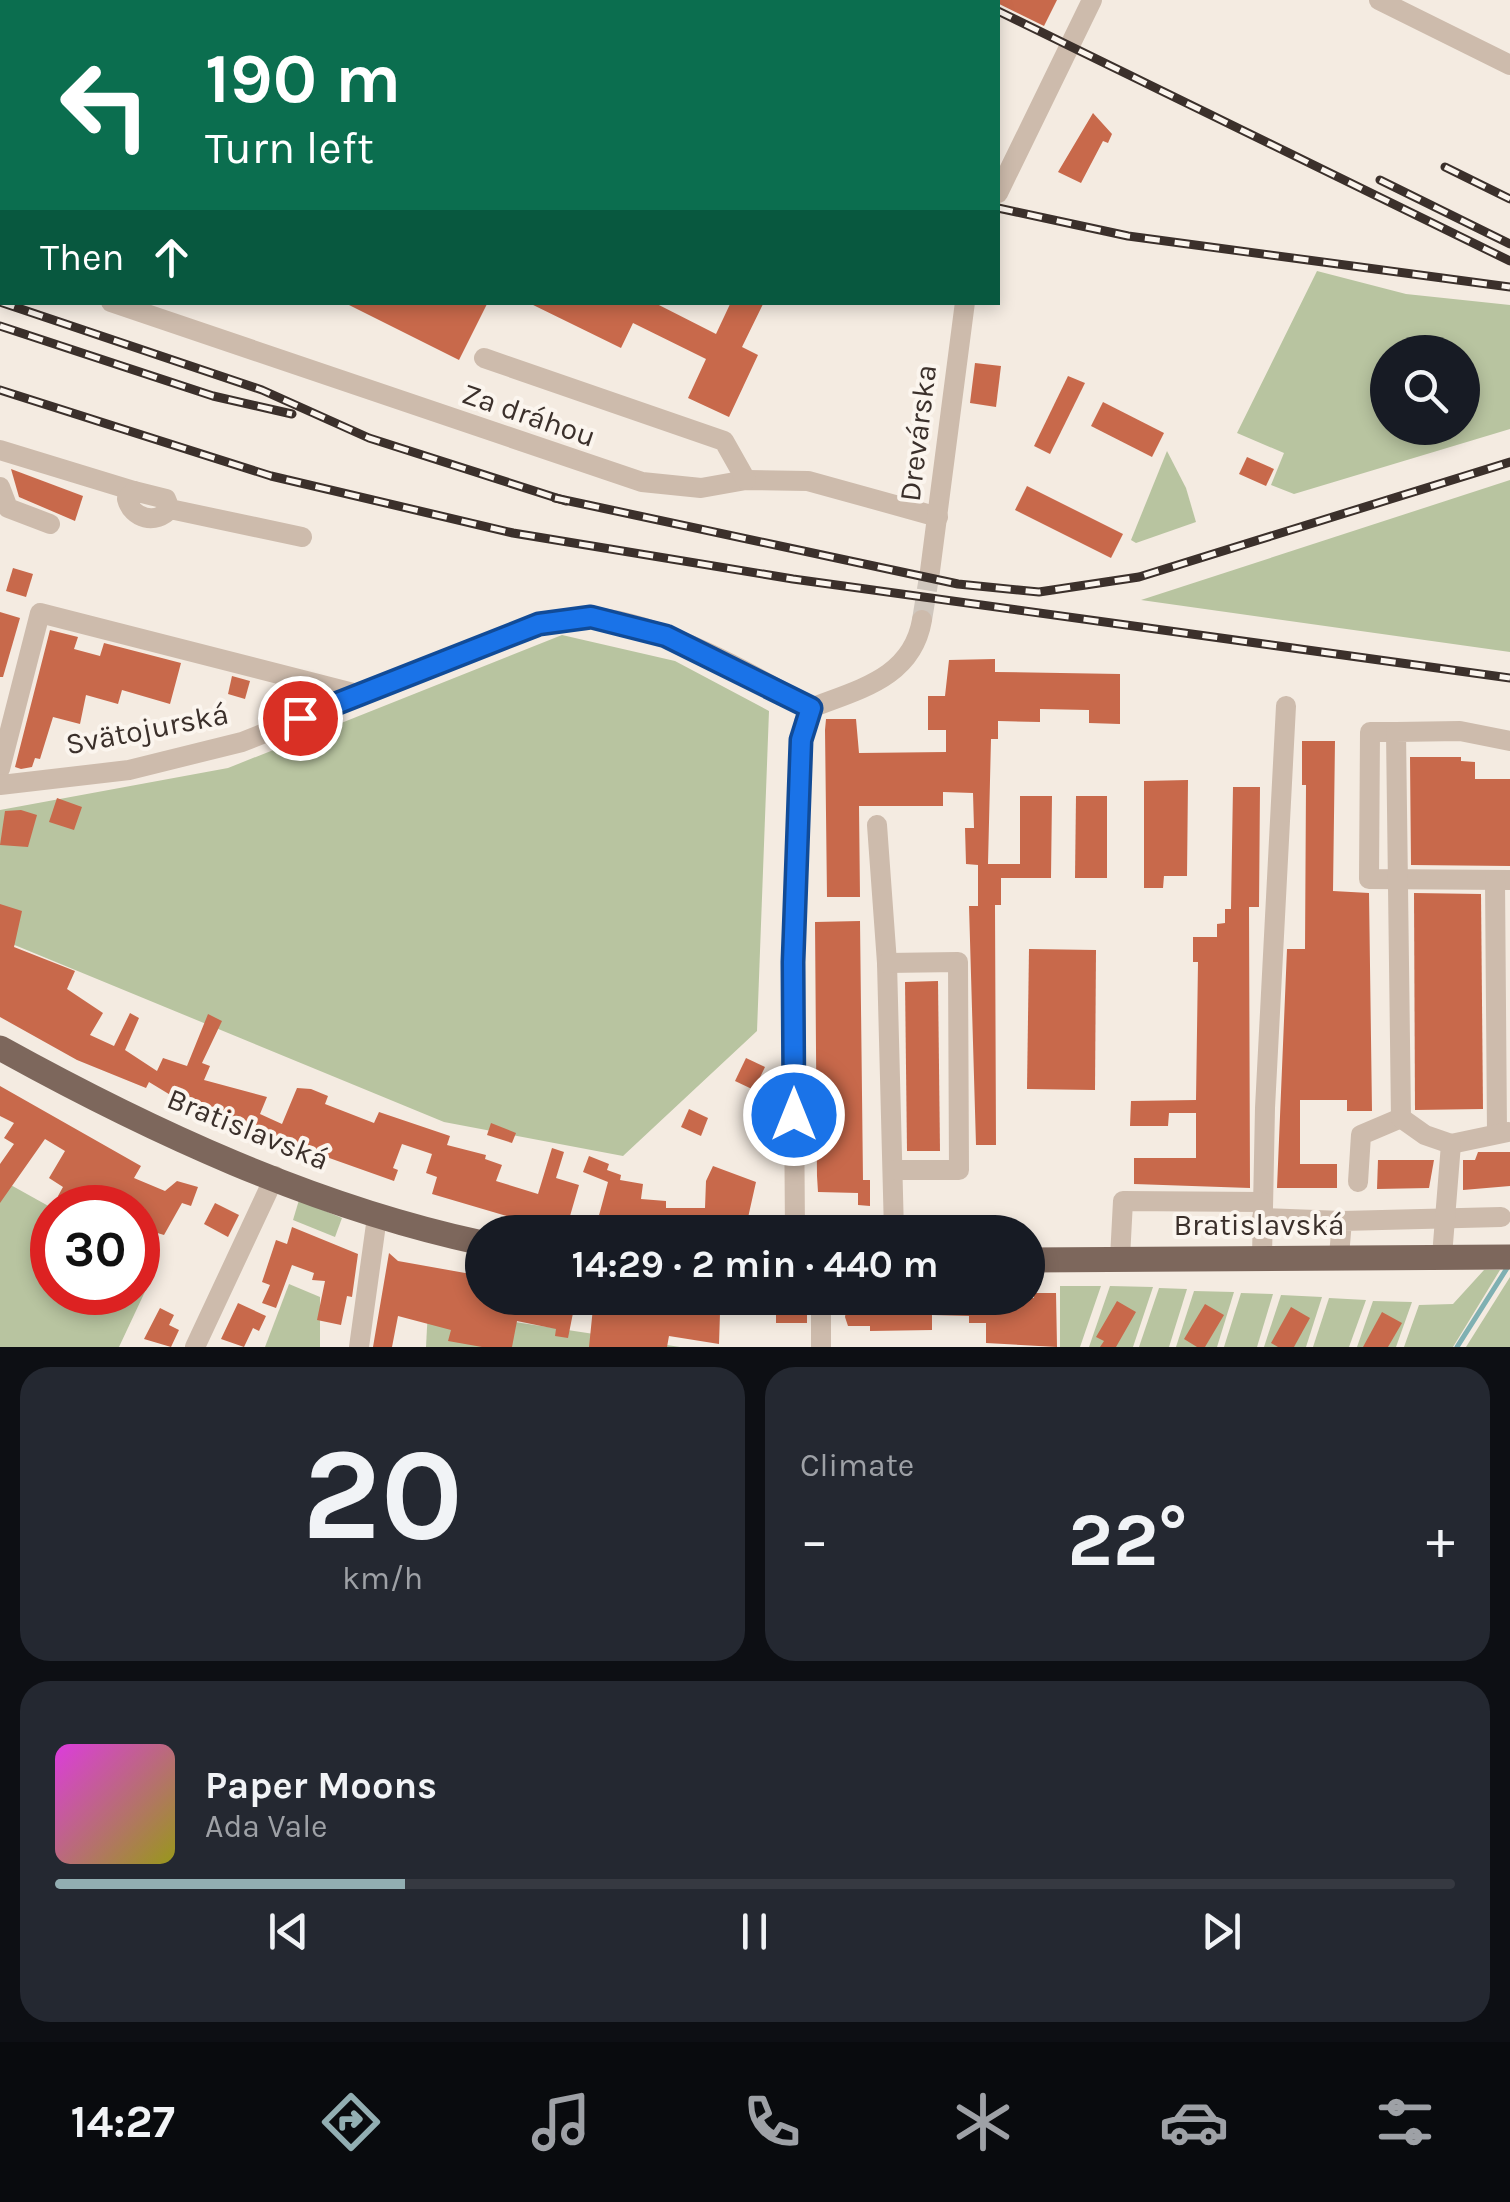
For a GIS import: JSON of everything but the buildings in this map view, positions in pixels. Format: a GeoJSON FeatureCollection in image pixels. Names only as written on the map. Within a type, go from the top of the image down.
{"type":"FeatureCollection","features":[{"type":"Feature","properties":{"kind":"main road","name":"Bratislavská"},"geometry":{"type":"LineString","coordinates":[[0,1048],[141,1121],[275,1176],[377,1216],[465,1239]]}},
{"type":"Feature","properties":{"kind":"main road","name":"Bratislavská"},"geometry":{"type":"LineString","coordinates":[[1045,1260],[1500,1257]]}},
{"type":"Feature","properties":{"kind":"street"},"geometry":{"type":"LineString","coordinates":[[1000,180],[1092,0]]}},
{"type":"Feature","properties":{"kind":"street"},"geometry":{"type":"LineString","coordinates":[[1379,0],[1510,65]]}},
{"type":"Feature","properties":{"kind":"street","name":"Za dráhou"},"geometry":{"type":"LineString","coordinates":[[120,305],[605,472],[670,487],[701,488],[746,480],[821,484],[938,517]]}},
{"type":"Feature","properties":{"kind":"street","name":"Drevárska"},"geometry":{"type":"LineString","coordinates":[[930,571],[964,305]]}},
{"type":"Feature","properties":{"kind":"street"},"geometry":{"type":"LineString","coordinates":[[484,358],[724,440],[746,480]]}},
{"type":"Feature","properties":{"kind":"street"},"geometry":{"type":"LineString","coordinates":[[0,450],[134,491],[127,498],[134,512],[150,519],[163,516],[170,509],[302,538]]}},
{"type":"Feature","properties":{"kind":"street"},"geometry":{"type":"LineString","coordinates":[[0,488],[8,508],[50,524]]}},
{"type":"Feature","properties":{"kind":"street"},"geometry":{"type":"LineString","coordinates":[[0,769],[40,614],[357,694]]}},
{"type":"Feature","properties":{"kind":"street","name":"Svätojurská"},"geometry":{"type":"LineString","coordinates":[[0,785],[185,758],[242,742],[539,624],[591,617],[666,636],[811,708]]}},
{"type":"Feature","properties":{"kind":"street"},"geometry":{"type":"LineString","coordinates":[[795,1215],[793,962],[801,740],[811,708],[898,670],[911,654],[922,620]]}},
{"type":"Feature","properties":{"kind":"street"},"geometry":{"type":"LineString","coordinates":[[1262,1257],[1286,706]]}},
{"type":"Feature","properties":{"kind":"street"},"geometry":{"type":"LineString","coordinates":[[1401,1118],[1425,1134],[1452,1144],[1504,1132],[1503,880],[1370,878],[1370,732],[1460,731],[1510,742]]}},
{"type":"Feature","properties":{"kind":"street"},"geometry":{"type":"LineString","coordinates":[[1396,732],[1401,1118]]}},
{"type":"Feature","properties":{"kind":"street"},"geometry":{"type":"LineString","coordinates":[[877,825],[894,1215]]}},
{"type":"Feature","properties":{"kind":"street"},"geometry":{"type":"LineString","coordinates":[[886,962],[958,962],[958,1170],[895,1170]]}},
{"type":"Feature","properties":{"kind":"street"},"geometry":{"type":"LineString","coordinates":[[1358,1182],[1361,1134],[1401,1118]]}},
{"type":"Feature","properties":{"kind":"street"},"geometry":{"type":"LineString","coordinates":[[1442,1256],[1452,1144]]}},
{"type":"Feature","properties":{"kind":"street"},"geometry":{"type":"LineString","coordinates":[[195,1347],[275,1176]]}},
{"type":"Feature","properties":{"kind":"street"},"geometry":{"type":"LineString","coordinates":[[1120,1258],[1123,1201],[1262,1210],[1342,1221],[1501,1216]]}},
{"type":"Feature","properties":{"kind":"street"},"geometry":{"type":"LineString","coordinates":[[359,1347],[377,1216]]}},
{"type":"Feature","properties":{"kind":"street"},"geometry":{"type":"LineString","coordinates":[[1339,1256],[1342,1221]]}},
{"type":"Feature","properties":{"kind":"street"},"geometry":{"type":"LineString","coordinates":[[821,1315],[821,1347]]}},
{"type":"Feature","properties":{"kind":"green space"},"geometry":{"type":"Polygon","coordinates":[[[1317,271],[1406,294],[1510,305],[1510,429],[1480,438],[1480,335],[1370,335],[1370,445],[1457,445],[1294,494],[1271,485],[1284,453],[1237,433],[1317,271]]]}},
{"type":"Feature","properties":{"kind":"green space"},"geometry":{"type":"Polygon","coordinates":[[[1167,451],[1186,488],[1196,522],[1136,543],[1131,540],[1167,451]]]}},
{"type":"Feature","properties":{"kind":"green space"},"geometry":{"type":"Polygon","coordinates":[[[1510,480],[1510,652],[1141,600],[1510,480]]]}},
{"type":"Feature","properties":{"kind":"green space"},"geometry":{"type":"Polygon","coordinates":[[[562,635],[675,661],[769,711],[757,1031],[623,1156],[444,1122],[0,939],[0,810],[228,768],[562,635]]]}},
{"type":"Feature","properties":{"kind":"green space"},"geometry":{"type":"Polygon","coordinates":[[[0,1179],[30,1196],[30,1315],[134,1315],[119,1347],[0,1347],[0,1179]]]}},
{"type":"Feature","properties":{"kind":"green space"},"geometry":{"type":"Polygon","coordinates":[[[299,1200],[342,1218],[335,1237],[293,1220],[299,1200]]]}},
{"type":"Feature","properties":{"kind":"green space"},"geometry":{"type":"Polygon","coordinates":[[[1484,1270],[1500,1270],[1453,1347],[1404,1347],[1419,1305],[1453,1304],[1484,1270]]]}},
{"type":"Feature","properties":{"kind":"green space"},"geometry":{"type":"Polygon","coordinates":[[[1510,1277],[1510,1347],[1466,1347],[1510,1277]]]}},
{"type":"Feature","properties":{"kind":"green space"},"geometry":{"type":"Polygon","coordinates":[[[289,1284],[320,1297],[320,1347],[265,1347],[289,1284]]]}},
{"type":"Feature","properties":{"kind":"green space"},"geometry":{"type":"Polygon","coordinates":[[[1060,1286],[1101,1286],[1080,1347],[1060,1347],[1060,1286]]]}},
{"type":"Feature","properties":{"kind":"green space"},"geometry":{"type":"Polygon","coordinates":[[[1110,1286],[1153,1287],[1133,1347],[1089,1347],[1110,1286]]]}},
{"type":"Feature","properties":{"kind":"green space"},"geometry":{"type":"Polygon","coordinates":[[[1159,1288],[1187,1289],[1169,1347],[1139,1347],[1159,1288]]]}},
{"type":"Feature","properties":{"kind":"green space"},"geometry":{"type":"Polygon","coordinates":[[[1194,1291],[1234,1292],[1217,1347],[1176,1347],[1194,1291]]]}},
{"type":"Feature","properties":{"kind":"green space"},"geometry":{"type":"Polygon","coordinates":[[[1241,1293],[1273,1294],[1257,1347],[1224,1347],[1241,1293]]]}},
{"type":"Feature","properties":{"kind":"green space"},"geometry":{"type":"Polygon","coordinates":[[[1281,1295],[1322,1297],[1306,1347],[1264,1347],[1281,1295]]]}},
{"type":"Feature","properties":{"kind":"green space"},"geometry":{"type":"Polygon","coordinates":[[[1329,1298],[1366,1300],[1349,1347],[1313,1347],[1329,1298]]]}},
{"type":"Feature","properties":{"kind":"green space"},"geometry":{"type":"Polygon","coordinates":[[[1373,1301],[1412,1302],[1396,1347],[1357,1347],[1373,1301]]]}},
{"type":"Feature","properties":{"kind":"green space"},"geometry":{"type":"Polygon","coordinates":[[[428,1309],[680,1347],[426,1347],[428,1309]]]}},
{"type":"Feature","properties":{"kind":"waterway"},"geometry":{"type":"LineString","coordinates":[[1457,1347],[1509,1265]]}},
{"type":"Feature","properties":{"kind":"tunnel"},"geometry":{"type":"LineString","coordinates":[[922,620],[930,571]]}},
{"type":"Feature","properties":{"kind":"railway"},"geometry":{"type":"LineString","coordinates":[[1000,12],[1510,261]]}},
{"type":"Feature","properties":{"kind":"railway"},"geometry":{"type":"LineString","coordinates":[[1445,167],[1510,199]]}},
{"type":"Feature","properties":{"kind":"railway"},"geometry":{"type":"LineString","coordinates":[[1380,180],[1510,244]]}},
{"type":"Feature","properties":{"kind":"railway"},"geometry":{"type":"LineString","coordinates":[[1000,208],[1128,236],[1510,287]]}},
{"type":"Feature","properties":{"kind":"railway"},"geometry":{"type":"LineString","coordinates":[[9,305],[262,390],[369,438],[566,501]]}},
{"type":"Feature","properties":{"kind":"railway"},"geometry":{"type":"LineString","coordinates":[[0,326],[213,396],[292,414]]}},
{"type":"Feature","properties":{"kind":"railway"},"geometry":{"type":"LineString","coordinates":[[0,390],[271,476],[513,533],[793,579],[1510,678]]}},
{"type":"Feature","properties":{"kind":"railway"},"geometry":{"type":"LineString","coordinates":[[555,498],[958,584],[1039,592],[1139,577],[1510,462]]}},
{"type":"Feature","properties":{"kind":"route"},"geometry":{"type":"LineString","coordinates":[[300,718],[539,624],[591,617],[666,636],[811,708],[801,740],[793,962],[794,1115]]}}]}
